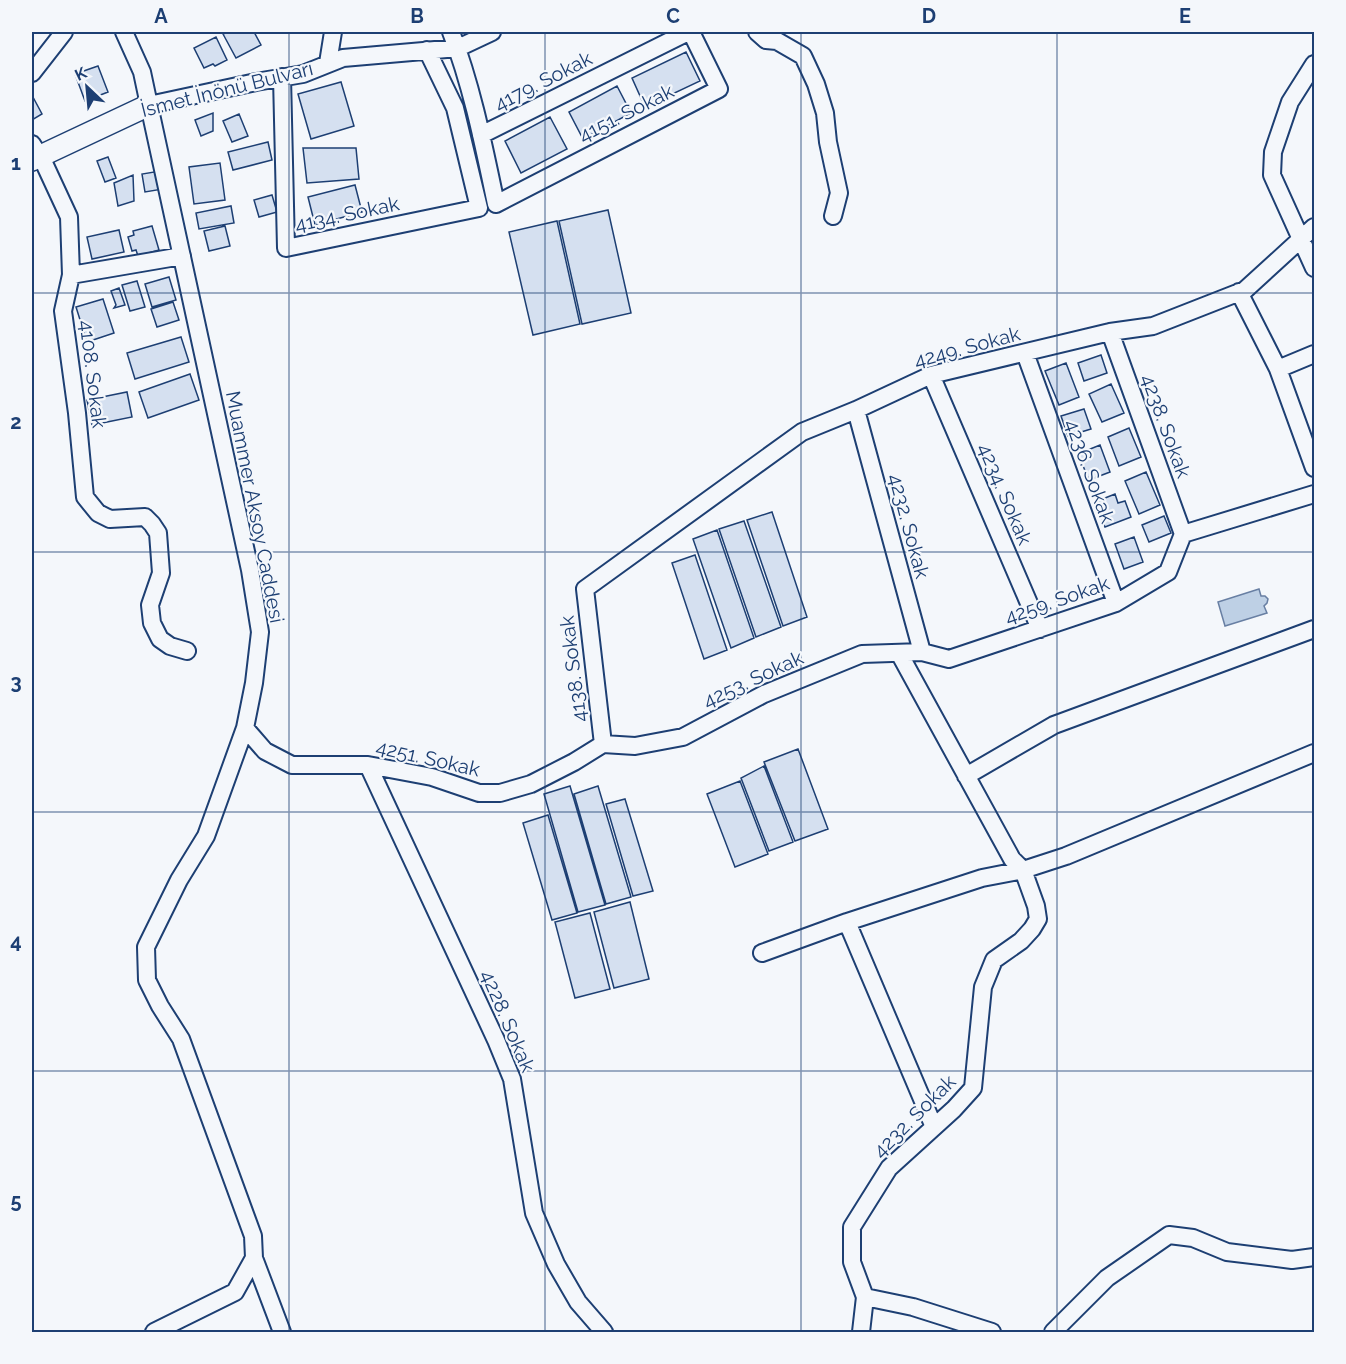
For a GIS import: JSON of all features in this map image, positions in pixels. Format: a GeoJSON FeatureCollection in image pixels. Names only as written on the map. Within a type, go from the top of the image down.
{"type":"FeatureCollection","features":[{"type":"Feature","properties":{"kind":"main road","name":"İsmet İnönü Bulvarı"},"geometry":{"type":"LineString","coordinates":[[34,154],[149,105]]}},
{"type":"Feature","properties":{"kind":"street"},"geometry":{"type":"LineString","coordinates":[[32,73],[64,32]]}},
{"type":"Feature","properties":{"kind":"street","name":"Muammer Aksoy Caddesi"},"geometry":{"type":"LineString","coordinates":[[124,32],[142,72],[250,570],[260,632],[254,683],[245,728],[206,836],[179,880],[146,947],[147,980],[181,1039],[253,1236],[254,1258],[282,1332]]}},
{"type":"Feature","properties":{"kind":"street","name":"İsmet İnönü Bulvarı"},"geometry":{"type":"LineString","coordinates":[[149,105],[303,74],[327,63],[333,32]]}},
{"type":"Feature","properties":{"kind":"street"},"geometry":{"type":"LineString","coordinates":[[451,32],[458,48],[481,135]]}},
{"type":"Feature","properties":{"kind":"street"},"geometry":{"type":"LineString","coordinates":[[327,63],[343,58],[458,48],[492,32]]}},
{"type":"Feature","properties":{"kind":"street","name":"4179. Sokak"},"geometry":{"type":"LineString","coordinates":[[481,135],[689,32]]}},
{"type":"Feature","properties":{"kind":"street","name":"4151. Sokak"},"geometry":{"type":"LineString","coordinates":[[481,135],[496,204],[718,88],[689,32]]}},
{"type":"Feature","properties":{"kind":"street"},"geometry":{"type":"LineString","coordinates":[[757,32],[766,39],[777,41],[803,56],[816,84],[825,113],[828,142],[840,193],[833,216]]}},
{"type":"Feature","properties":{"kind":"street","name":"4134. Sokak"},"geometry":{"type":"LineString","coordinates":[[282,77],[286,248],[479,208],[455,108],[427,50]]}},
{"type":"Feature","properties":{"kind":"street"},"geometry":{"type":"LineString","coordinates":[[1314,64],[1290,102],[1276,142],[1272,163],[1272,175],[1314,268]]}},
{"type":"Feature","properties":{"kind":"street","name":"4108. Sokak"},"geometry":{"type":"LineString","coordinates":[[34,154],[44,163],[69,217],[71,275],[63,311],[77,413],[85,497],[98,513],[111,519],[145,517],[158,533],[161,573],[150,605],[152,623],[160,639],[170,646],[187,651]]}},
{"type":"Feature","properties":{"kind":"street","name":"4249. Sokak"},"geometry":{"type":"LineString","coordinates":[[585,588],[802,432],[931,375],[1110,332],[1153,326],[1245,290],[1314,227]]}},
{"type":"Feature","properties":{"kind":"street"},"geometry":{"type":"LineString","coordinates":[[71,275],[182,256]]}},
{"type":"Feature","properties":{"kind":"street"},"geometry":{"type":"LineString","coordinates":[[1239,292],[1278,369],[1314,468]]}},
{"type":"Feature","properties":{"kind":"street","name":"4238. Sokak"},"geometry":{"type":"LineString","coordinates":[[1110,332],[1183,534]]}},
{"type":"Feature","properties":{"kind":"street","name":"4236. Sokak"},"geometry":{"type":"LineString","coordinates":[[1025,353],[1116,603]]}},
{"type":"Feature","properties":{"kind":"street"},"geometry":{"type":"LineString","coordinates":[[1278,369],[1314,354]]}},
{"type":"Feature","properties":{"kind":"street","name":"4234. Sokak"},"geometry":{"type":"LineString","coordinates":[[931,375],[1040,629]]}},
{"type":"Feature","properties":{"kind":"street","name":"4232. Sokak"},"geometry":{"type":"LineString","coordinates":[[856,410],[922,652]]}},
{"type":"Feature","properties":{"kind":"street"},"geometry":{"type":"LineString","coordinates":[[1183,534],[1314,494]]}},
{"type":"Feature","properties":{"kind":"street","name":"4259. Sokak"},"geometry":{"type":"LineString","coordinates":[[922,652],[949,659],[1116,603],[1168,572],[1183,534]]}},
{"type":"Feature","properties":{"kind":"street","name":"4138. Sokak"},"geometry":{"type":"LineString","coordinates":[[585,588],[603,744]]}},
{"type":"Feature","properties":{"kind":"street"},"geometry":{"type":"LineString","coordinates":[[966,776],[1054,725],[1314,628]]}},
{"type":"Feature","properties":{"kind":"street","name":"4253. Sokak"},"geometry":{"type":"LineString","coordinates":[[603,744],[635,746],[683,737],[764,694],[862,654],[922,652]]}},
{"type":"Feature","properties":{"kind":"street","name":"4232. Sokak"},"geometry":{"type":"LineString","coordinates":[[861,1332],[865,1297],[852,1262],[852,1227],[889,1168],[954,1109],[973,1088],[983,987],[994,960],[1021,941],[1038,919],[1036,906],[1023,870],[1012,859],[898,653]]}},
{"type":"Feature","properties":{"kind":"street","name":"4251. Sokak"},"geometry":{"type":"LineString","coordinates":[[245,728],[265,751],[292,765],[369,765],[432,777],[479,793],[500,793],[531,784],[603,744]]}},
{"type":"Feature","properties":{"kind":"street"},"geometry":{"type":"LineString","coordinates":[[762,953],[847,921],[982,878],[1023,870],[1066,856],[1314,753]]}},
{"type":"Feature","properties":{"kind":"street","name":"4228. Sokak"},"geometry":{"type":"LineString","coordinates":[[369,765],[512,1079],[534,1213],[556,1264],[578,1302],[604,1332]]}},
{"type":"Feature","properties":{"kind":"street"},"geometry":{"type":"LineString","coordinates":[[847,921],[934,1127]]}},
{"type":"Feature","properties":{"kind":"street"},"geometry":{"type":"LineString","coordinates":[[1053,1332],[1107,1278],[1169,1235],[1193,1238],[1227,1252],[1292,1260],[1314,1257]]}},
{"type":"Feature","properties":{"kind":"street"},"geometry":{"type":"LineString","coordinates":[[154,1332],[235,1292],[254,1258]]}},
{"type":"Feature","properties":{"kind":"street"},"geometry":{"type":"LineString","coordinates":[[865,1297],[913,1307],[992,1332]]}},
{"type":"Feature","properties":{"kind":"water"},"geometry":{"type":"Polygon","coordinates":[[[1259,589],[1261,596],[1268,599],[1264,606],[1267,613],[1225,626],[1218,602],[1259,589]]]}},
{"type":"Feature","properties":{"kind":"building"},"geometry":{"type":"Polygon","coordinates":[[[254,32],[261,45],[236,58],[223,34],[254,32]]]}},
{"type":"Feature","properties":{"kind":"building"},"geometry":{"type":"Polygon","coordinates":[[[216,37],[227,60],[204,68],[194,48],[216,37]]]}},
{"type":"Feature","properties":{"kind":"building"},"geometry":{"type":"Polygon","coordinates":[[[686,52],[700,81],[645,107],[632,78],[686,52]]]}},
{"type":"Feature","properties":{"kind":"building"},"geometry":{"type":"Polygon","coordinates":[[[98,66],[108,92],[85,101],[75,74],[98,66]]]}},
{"type":"Feature","properties":{"kind":"building"},"geometry":{"type":"Polygon","coordinates":[[[341,82],[354,126],[311,139],[298,94],[341,82]]]}},
{"type":"Feature","properties":{"kind":"building"},"geometry":{"type":"Polygon","coordinates":[[[617,86],[631,113],[583,139],[569,112],[617,86]]]}},
{"type":"Feature","properties":{"kind":"building"},"geometry":{"type":"Polygon","coordinates":[[[34,99],[42,114],[32,120],[32,101],[34,99]]]}},
{"type":"Feature","properties":{"kind":"building"},"geometry":{"type":"Polygon","coordinates":[[[213,113],[213,131],[201,136],[195,120],[213,113]]]}},
{"type":"Feature","properties":{"kind":"building"},"geometry":{"type":"Polygon","coordinates":[[[239,114],[248,136],[232,142],[223,121],[239,114]]]}},
{"type":"Feature","properties":{"kind":"building"},"geometry":{"type":"Polygon","coordinates":[[[550,117],[567,149],[521,173],[505,141],[550,117]]]}},
{"type":"Feature","properties":{"kind":"building"},"geometry":{"type":"Polygon","coordinates":[[[268,142],[272,160],[233,170],[228,152],[268,142]]]}},
{"type":"Feature","properties":{"kind":"building"},"geometry":{"type":"Polygon","coordinates":[[[303,148],[356,148],[359,179],[307,183],[303,148]]]}},
{"type":"Feature","properties":{"kind":"building"},"geometry":{"type":"Polygon","coordinates":[[[108,157],[116,178],[105,182],[97,161],[108,157]]]}},
{"type":"Feature","properties":{"kind":"building"},"geometry":{"type":"Polygon","coordinates":[[[220,163],[225,200],[194,204],[189,167],[220,163]]]}},
{"type":"Feature","properties":{"kind":"building"},"geometry":{"type":"Polygon","coordinates":[[[160,171],[163,189],[145,192],[142,174],[160,171]]]}},
{"type":"Feature","properties":{"kind":"building"},"geometry":{"type":"Polygon","coordinates":[[[133,175],[134,201],[118,206],[114,183],[133,175]]]}},
{"type":"Feature","properties":{"kind":"building"},"geometry":{"type":"Polygon","coordinates":[[[355,185],[362,212],[315,225],[308,197],[355,185]]]}},
{"type":"Feature","properties":{"kind":"building"},"geometry":{"type":"Polygon","coordinates":[[[272,195],[277,212],[259,217],[254,200],[272,195]]]}},
{"type":"Feature","properties":{"kind":"building"},"geometry":{"type":"Polygon","coordinates":[[[231,206],[234,223],[199,229],[196,213],[231,206]]]}},
{"type":"Feature","properties":{"kind":"building"},"geometry":{"type":"Polygon","coordinates":[[[608,210],[631,313],[582,324],[559,221],[608,210]]]}},
{"type":"Feature","properties":{"kind":"building"},"geometry":{"type":"Polygon","coordinates":[[[557,221],[580,324],[533,335],[509,232],[557,221]]]}},
{"type":"Feature","properties":{"kind":"building"},"geometry":{"type":"Polygon","coordinates":[[[152,226],[159,250],[138,256],[136,250],[132,251],[128,237],[134,235],[133,231],[152,226]]]}},
{"type":"Feature","properties":{"kind":"building"},"geometry":{"type":"Polygon","coordinates":[[[225,226],[230,246],[209,251],[204,231],[225,226]]]}},
{"type":"Feature","properties":{"kind":"building"},"geometry":{"type":"Polygon","coordinates":[[[119,230],[124,252],[92,259],[87,237],[119,230]]]}},
{"type":"Feature","properties":{"kind":"building"},"geometry":{"type":"Polygon","coordinates":[[[169,277],[176,300],[152,307],[145,284],[169,277]]]}},
{"type":"Feature","properties":{"kind":"building"},"geometry":{"type":"Polygon","coordinates":[[[137,281],[145,307],[130,311],[122,285],[137,281]]]}},
{"type":"Feature","properties":{"kind":"building"},"geometry":{"type":"Polygon","coordinates":[[[119,288],[125,305],[114,308],[116,305],[111,291],[119,288]]]}},
{"type":"Feature","properties":{"kind":"building"},"geometry":{"type":"Polygon","coordinates":[[[103,299],[114,333],[87,342],[76,307],[103,299]]]}},
{"type":"Feature","properties":{"kind":"building"},"geometry":{"type":"Polygon","coordinates":[[[173,302],[179,320],[157,327],[151,309],[173,302]]]}},
{"type":"Feature","properties":{"kind":"building"},"geometry":{"type":"Polygon","coordinates":[[[181,337],[189,362],[135,379],[127,353],[181,337]]]}},
{"type":"Feature","properties":{"kind":"building"},"geometry":{"type":"Polygon","coordinates":[[[1101,355],[1107,373],[1084,381],[1078,363],[1101,355]]]}},
{"type":"Feature","properties":{"kind":"building"},"geometry":{"type":"Polygon","coordinates":[[[1066,363],[1079,397],[1059,405],[1045,371],[1066,363]]]}},
{"type":"Feature","properties":{"kind":"building"},"geometry":{"type":"Polygon","coordinates":[[[190,374],[199,400],[148,418],[139,392],[190,374]]]}},
{"type":"Feature","properties":{"kind":"building"},"geometry":{"type":"Polygon","coordinates":[[[1111,384],[1124,413],[1102,422],[1089,394],[1111,384]]]}},
{"type":"Feature","properties":{"kind":"building"},"geometry":{"type":"Polygon","coordinates":[[[127,392],[132,417],[92,425],[87,400],[127,392]]]}},
{"type":"Feature","properties":{"kind":"building"},"geometry":{"type":"Polygon","coordinates":[[[1084,409],[1091,429],[1068,436],[1061,416],[1084,409]]]}},
{"type":"Feature","properties":{"kind":"building"},"geometry":{"type":"Polygon","coordinates":[[[1129,428],[1141,457],[1119,466],[1108,437],[1129,428]]]}},
{"type":"Feature","properties":{"kind":"building"},"geometry":{"type":"Polygon","coordinates":[[[1100,445],[1110,472],[1089,480],[1078,454],[1100,445]]]}},
{"type":"Feature","properties":{"kind":"building"},"geometry":{"type":"Polygon","coordinates":[[[1146,472],[1160,505],[1139,514],[1125,481],[1146,472]]]}},
{"type":"Feature","properties":{"kind":"building"},"geometry":{"type":"Polygon","coordinates":[[[1115,494],[1118,503],[1125,501],[1131,517],[1105,527],[1095,502],[1115,494]]]}},
{"type":"Feature","properties":{"kind":"building"},"geometry":{"type":"Polygon","coordinates":[[[772,512],[807,617],[783,626],[747,520],[772,512]]]}},
{"type":"Feature","properties":{"kind":"building"},"geometry":{"type":"Polygon","coordinates":[[[1164,516],[1171,533],[1149,542],[1142,525],[1164,516]]]}},
{"type":"Feature","properties":{"kind":"building"},"geometry":{"type":"Polygon","coordinates":[[[744,521],[781,627],[756,637],[719,529],[744,521]]]}},
{"type":"Feature","properties":{"kind":"building"},"geometry":{"type":"Polygon","coordinates":[[[717,530],[754,638],[731,648],[693,539],[717,530]]]}},
{"type":"Feature","properties":{"kind":"building"},"geometry":{"type":"Polygon","coordinates":[[[1134,537],[1143,562],[1124,569],[1115,544],[1134,537]]]}},
{"type":"Feature","properties":{"kind":"building"},"geometry":{"type":"Polygon","coordinates":[[[695,555],[727,650],[704,659],[672,563],[695,555]]]}},
{"type":"Feature","properties":{"kind":"building"},"geometry":{"type":"Polygon","coordinates":[[[798,749],[828,829],[795,841],[764,762],[798,749]]]}},
{"type":"Feature","properties":{"kind":"building"},"geometry":{"type":"Polygon","coordinates":[[[764,766],[793,842],[769,851],[741,778],[764,766]]]}},
{"type":"Feature","properties":{"kind":"building"},"geometry":{"type":"Polygon","coordinates":[[[740,781],[768,854],[735,867],[707,794],[740,781]]]}},
{"type":"Feature","properties":{"kind":"building"},"geometry":{"type":"Polygon","coordinates":[[[570,786],[605,905],[578,912],[544,794],[570,786]]]}},
{"type":"Feature","properties":{"kind":"building"},"geometry":{"type":"Polygon","coordinates":[[[598,786],[631,897],[606,904],[574,794],[598,786]]]}},
{"type":"Feature","properties":{"kind":"building"},"geometry":{"type":"Polygon","coordinates":[[[625,799],[653,891],[633,896],[606,804],[625,799]]]}},
{"type":"Feature","properties":{"kind":"building"},"geometry":{"type":"Polygon","coordinates":[[[548,815],[577,913],[552,920],[523,823],[548,815]]]}},
{"type":"Feature","properties":{"kind":"building"},"geometry":{"type":"Polygon","coordinates":[[[630,902],[649,979],[614,988],[594,912],[630,902]]]}},
{"type":"Feature","properties":{"kind":"building"},"geometry":{"type":"Polygon","coordinates":[[[590,913],[610,989],[575,998],[555,922],[590,913]]]}}]}
